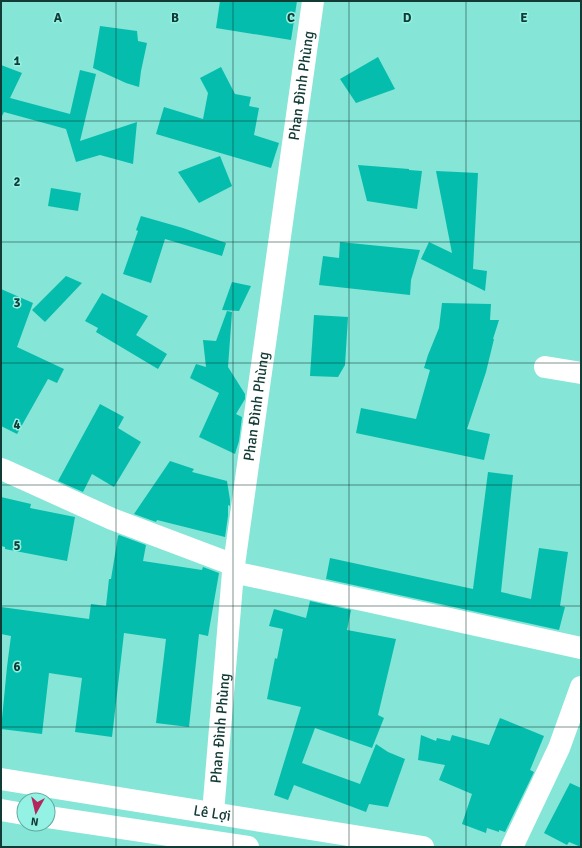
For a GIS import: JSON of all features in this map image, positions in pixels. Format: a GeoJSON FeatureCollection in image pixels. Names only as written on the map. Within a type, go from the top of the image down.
{"type":"FeatureCollection","features":[{"type":"Feature","properties":{"kind":"street","name":"Phan Đình Phùng"},"geometry":{"type":"LineString","coordinates":[[210,844],[233,568],[313,1]]}},
{"type":"Feature","properties":{"kind":"street"},"geometry":{"type":"LineString","coordinates":[[545,367],[581,373]]}},
{"type":"Feature","properties":{"kind":"street"},"geometry":{"type":"LineString","coordinates":[[1,469],[112,519],[233,568],[372,602],[581,648]]}},
{"type":"Feature","properties":{"kind":"street"},"geometry":{"type":"LineString","coordinates":[[512,847],[559,748],[581,687]]}},
{"type":"Feature","properties":{"kind":"street","name":"Lê Lợi"},"geometry":{"type":"LineString","coordinates":[[1,779],[423,847]]}},
{"type":"Feature","properties":{"kind":"street"},"geometry":{"type":"LineString","coordinates":[[1,810],[16,813]]}},
{"type":"Feature","properties":{"kind":"street","name":"Lê Lợi"},"geometry":{"type":"LineString","coordinates":[[56,818],[210,844],[248,847]]}},
{"type":"Feature","properties":{"kind":"building"},"geometry":{"type":"Polygon","coordinates":[[[220,1],[297,1],[291,40],[216,28],[220,1]]]}},
{"type":"Feature","properties":{"kind":"building"},"geometry":{"type":"Polygon","coordinates":[[[100,26],[137,31],[138,41],[147,43],[139,87],[126,83],[93,68],[100,26]]]}},
{"type":"Feature","properties":{"kind":"building"},"geometry":{"type":"Polygon","coordinates":[[[378,57],[395,89],[356,103],[340,79],[378,57]]]}},
{"type":"Feature","properties":{"kind":"building"},"geometry":{"type":"Polygon","coordinates":[[[1,65],[22,73],[10,98],[70,114],[80,70],[96,74],[80,141],[137,122],[133,164],[100,155],[76,162],[66,129],[4,112],[1,118],[1,65]]]}},
{"type":"Feature","properties":{"kind":"building"},"geometry":{"type":"Polygon","coordinates":[[[221,67],[235,94],[251,97],[249,106],[259,108],[254,135],[279,143],[271,168],[156,134],[164,107],[203,119],[208,93],[200,78],[221,67]]]}},
{"type":"Feature","properties":{"kind":"building"},"geometry":{"type":"Polygon","coordinates":[[[220,156],[232,186],[199,203],[178,172],[220,156]]]}},
{"type":"Feature","properties":{"kind":"building"},"geometry":{"type":"Polygon","coordinates":[[[358,165],[422,171],[417,209],[367,201],[358,165]]]}},
{"type":"Feature","properties":{"kind":"building"},"geometry":{"type":"Polygon","coordinates":[[[436,171],[478,173],[473,269],[487,271],[485,291],[421,259],[429,242],[452,253],[436,171]]]}},
{"type":"Feature","properties":{"kind":"building"},"geometry":{"type":"Polygon","coordinates":[[[51,188],[81,193],[78,211],[48,206],[51,188]]]}},
{"type":"Feature","properties":{"kind":"building"},"geometry":{"type":"Polygon","coordinates":[[[141,216],[183,228],[226,243],[222,256],[165,239],[151,283],[123,274],[138,231],[136,230],[141,216]]]}},
{"type":"Feature","properties":{"kind":"building"},"geometry":{"type":"Polygon","coordinates":[[[340,242],[420,250],[411,280],[410,295],[319,285],[323,256],[339,258],[340,242]]]}},
{"type":"Feature","properties":{"kind":"building"},"geometry":{"type":"Polygon","coordinates":[[[66,276],[82,283],[45,322],[32,310],[66,276]]]}},
{"type":"Feature","properties":{"kind":"building"},"geometry":{"type":"Polygon","coordinates":[[[232,282],[251,286],[239,311],[222,310],[232,282]]]}},
{"type":"Feature","properties":{"kind":"building"},"geometry":{"type":"Polygon","coordinates":[[[1,289],[33,303],[17,347],[64,369],[57,383],[48,379],[17,434],[1,426],[1,289]]]}},
{"type":"Feature","properties":{"kind":"building"},"geometry":{"type":"Polygon","coordinates":[[[102,293],[148,316],[136,335],[167,354],[158,369],[96,332],[98,328],[85,321],[102,293]]]}},
{"type":"Feature","properties":{"kind":"building"},"geometry":{"type":"Polygon","coordinates":[[[442,303],[491,304],[490,320],[499,320],[493,339],[486,372],[467,429],[490,434],[484,460],[356,433],[361,408],[416,419],[430,370],[424,368],[439,328],[442,303]]]}},
{"type":"Feature","properties":{"kind":"building"},"geometry":{"type":"Polygon","coordinates":[[[227,311],[232,312],[228,367],[245,394],[245,399],[236,414],[242,417],[239,441],[235,454],[199,437],[219,393],[190,378],[196,364],[206,367],[203,340],[216,341],[227,311]]]}},
{"type":"Feature","properties":{"kind":"building"},"geometry":{"type":"Polygon","coordinates":[[[314,315],[348,317],[345,365],[338,377],[310,376],[314,315]]]}},
{"type":"Feature","properties":{"kind":"building"},"geometry":{"type":"Polygon","coordinates":[[[100,404],[124,417],[118,428],[141,442],[114,487],[92,474],[83,492],[58,481],[100,404]]]}},
{"type":"Feature","properties":{"kind":"building"},"geometry":{"type":"Polygon","coordinates":[[[170,461],[194,469],[192,472],[227,481],[230,506],[228,505],[225,537],[157,520],[156,522],[134,514],[170,461]]]}},
{"type":"Feature","properties":{"kind":"building"},"geometry":{"type":"Polygon","coordinates":[[[488,472],[513,475],[501,592],[531,599],[539,548],[568,552],[560,606],[565,607],[559,630],[326,579],[330,558],[473,589],[488,472]]]}},
{"type":"Feature","properties":{"kind":"building"},"geometry":{"type":"Polygon","coordinates":[[[1,497],[31,504],[30,508],[75,517],[67,561],[5,549],[5,547],[1,546],[1,497]]]}},
{"type":"Feature","properties":{"kind":"building"},"geometry":{"type":"Polygon","coordinates":[[[119,535],[146,545],[143,561],[202,570],[203,567],[219,573],[208,636],[199,634],[189,727],[156,723],[166,639],[124,633],[112,737],[75,732],[82,678],[49,673],[42,734],[1,729],[11,636],[1,634],[1,607],[89,619],[91,604],[106,606],[109,579],[111,579],[119,535]]]}},
{"type":"Feature","properties":{"kind":"building"},"geometry":{"type":"Polygon","coordinates":[[[310,601],[351,610],[347,630],[396,639],[378,715],[384,718],[372,748],[315,728],[302,763],[360,784],[376,744],[388,752],[405,759],[388,807],[369,804],[366,812],[294,785],[288,800],[274,795],[301,707],[267,699],[275,658],[277,659],[283,629],[269,626],[274,609],[306,618],[310,601]]]}},
{"type":"Feature","properties":{"kind":"building"},"geometry":{"type":"Polygon","coordinates":[[[500,718],[544,736],[530,770],[534,772],[505,832],[499,830],[499,832],[487,828],[486,833],[462,824],[472,794],[439,780],[445,765],[418,760],[421,735],[436,741],[437,738],[450,741],[452,735],[489,745],[500,718]]]}},
{"type":"Feature","properties":{"kind":"building"},"geometry":{"type":"Polygon","coordinates":[[[570,783],[581,788],[581,847],[569,842],[567,845],[544,833],[570,783]]]}}]}
